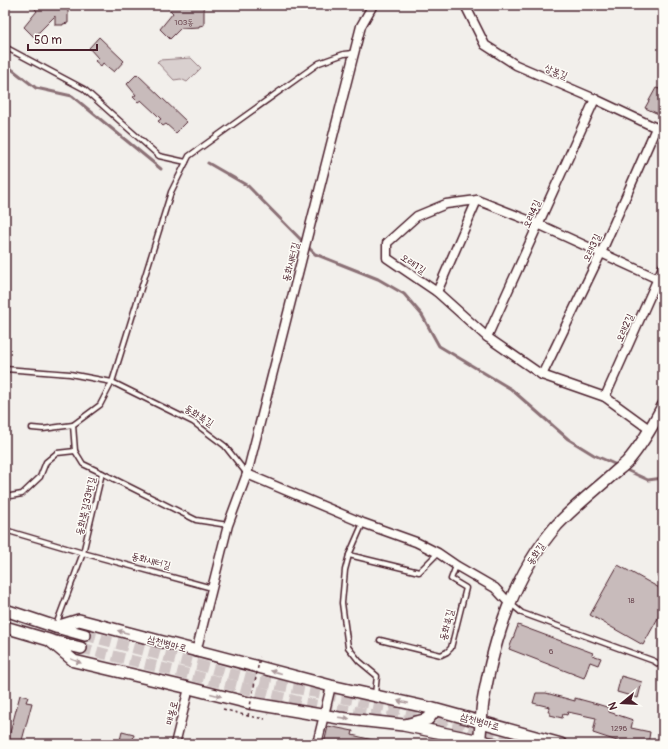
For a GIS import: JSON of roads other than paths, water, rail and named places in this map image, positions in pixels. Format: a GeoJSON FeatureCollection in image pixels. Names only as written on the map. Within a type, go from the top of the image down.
{"type":"FeatureCollection","features":[{"type":"Feature","properties":{"kind":"main road","name":"동화길"},"geometry":{"type":"LineString","coordinates":[[479,742],[483,703],[494,652],[509,603],[530,562],[558,525],[612,474],[626,463],[638,448],[663,406]]}},
{"type":"Feature","properties":{"kind":"main road"},"geometry":{"type":"LineString","coordinates":[[5,610],[84,635]]}},
{"type":"Feature","properties":{"kind":"main road","name":"삼천병마로"},"geometry":{"type":"LineString","coordinates":[[56,627],[78,620],[331,686],[430,708],[561,744]]}},
{"type":"Feature","properties":{"kind":"main road","name":"삼천병마로"},"geometry":{"type":"LineString","coordinates":[[5,626],[49,640],[74,661],[248,703],[324,714],[339,718],[403,725],[454,737],[495,744]]}},
{"type":"Feature","properties":{"kind":"main road"},"geometry":{"type":"LineString","coordinates":[[49,640],[81,648]]}},
{"type":"Feature","properties":{"kind":"main road"},"geometry":{"type":"LineString","coordinates":[[403,725],[428,719],[433,713],[430,708]]}},
{"type":"Feature","properties":{"kind":"street","name":"동화새터길"},"geometry":{"type":"LineString","coordinates":[[196,652],[228,526],[247,474],[361,26],[373,5]]}},
{"type":"Feature","properties":{"kind":"street","name":"상봉길"},"geometry":{"type":"LineString","coordinates":[[465,5],[485,45],[516,65],[595,99],[659,129]]}},
{"type":"Feature","properties":{"kind":"street","name":"오래4길"},"geometry":{"type":"LineString","coordinates":[[487,337],[595,99]]}},
{"type":"Feature","properties":{"kind":"street","name":"오래3길"},"geometry":{"type":"LineString","coordinates":[[542,375],[659,129]]}},
{"type":"Feature","properties":{"kind":"street","name":"오래1길"},"geometry":{"type":"LineString","coordinates":[[649,429],[605,397],[542,375],[487,337],[437,292],[387,258],[387,243],[417,216],[446,204],[477,200],[538,224],[658,279]]}},
{"type":"Feature","properties":{"kind":"street"},"geometry":{"type":"LineString","coordinates":[[437,292],[477,200]]}},
{"type":"Feature","properties":{"kind":"street","name":"오래2길"},"geometry":{"type":"LineString","coordinates":[[605,397],[663,267]]}},
{"type":"Feature","properties":{"kind":"street","name":"동화북길"},"geometry":{"type":"LineString","coordinates":[[247,474],[363,523],[416,542],[438,553],[495,588],[509,603]]}},
{"type":"Feature","properties":{"kind":"street"},"geometry":{"type":"LineString","coordinates":[[317,744],[331,686]]}},
{"type":"Feature","properties":{"kind":"street","name":"매봉로"},"geometry":{"type":"LineString","coordinates":[[175,744],[189,688]]}},
{"type":"Feature","properties":{"kind":"lane"},"geometry":{"type":"LineString","coordinates":[[5,47],[84,88],[159,156],[186,162]]}},
{"type":"Feature","properties":{"kind":"lane"},"geometry":{"type":"LineString","coordinates":[[32,428],[43,429],[73,425],[100,405],[112,382],[171,192],[189,156],[319,63],[344,54],[355,53]]}},
{"type":"Feature","properties":{"kind":"lane","name":"동화북길"},"geometry":{"type":"LineString","coordinates":[[5,369],[70,374],[112,382],[193,422],[225,446],[247,474]]}},
{"type":"Feature","properties":{"kind":"lane"},"geometry":{"type":"LineString","coordinates":[[5,497],[22,494],[40,477],[46,462],[57,453],[75,451],[73,425]]}},
{"type":"Feature","properties":{"kind":"lane","name":"동화북길33번길"},"geometry":{"type":"LineString","coordinates":[[56,627],[83,553],[102,473],[83,464],[75,451]]}},
{"type":"Feature","properties":{"kind":"lane"},"geometry":{"type":"LineString","coordinates":[[102,473],[196,520],[228,526]]}},
{"type":"Feature","properties":{"kind":"lane"},"geometry":{"type":"LineString","coordinates":[[363,523],[349,555],[345,570],[342,603],[348,647],[359,661],[377,676],[375,695]]}},
{"type":"Feature","properties":{"kind":"lane"},"geometry":{"type":"LineString","coordinates":[[5,530],[83,553]]}},
{"type":"Feature","properties":{"kind":"lane","name":"동화새터길"},"geometry":{"type":"LineString","coordinates":[[83,553],[213,589]]}},
{"type":"Feature","properties":{"kind":"lane"},"geometry":{"type":"LineString","coordinates":[[349,555],[419,572],[438,553]]}},
{"type":"Feature","properties":{"kind":"lane","name":"동화북길"},"geometry":{"type":"LineString","coordinates":[[380,640],[441,654],[447,652],[451,648],[466,588],[451,579],[457,566]]}},
{"type":"Feature","properties":{"kind":"lane"},"geometry":{"type":"LineString","coordinates":[[509,603],[522,613],[654,661],[663,667]]}},
{"type":"Feature","properties":{"kind":"waterway"},"geometry":{"type":"LineString","coordinates":[[5,64],[36,88],[72,96],[161,169]]}},
{"type":"Feature","properties":{"kind":"waterway"},"geometry":{"type":"LineString","coordinates":[[208,163],[248,186],[315,254],[378,279],[404,294],[422,315],[439,346],[511,389],[568,439],[594,455],[619,466]]}},
{"type":"Feature","properties":{"kind":"waterway"},"geometry":{"type":"LineString","coordinates":[[624,469],[648,480],[663,478]]}},
{"type":"Feature","properties":{"kind":"tunnel"},"geometry":{"type":"LineString","coordinates":[[85,635],[259,681],[468,723]]}},
{"type":"Feature","properties":{"kind":"tunnel"},"geometry":{"type":"LineString","coordinates":[[81,648],[304,703],[481,733],[525,744]]}}]}
